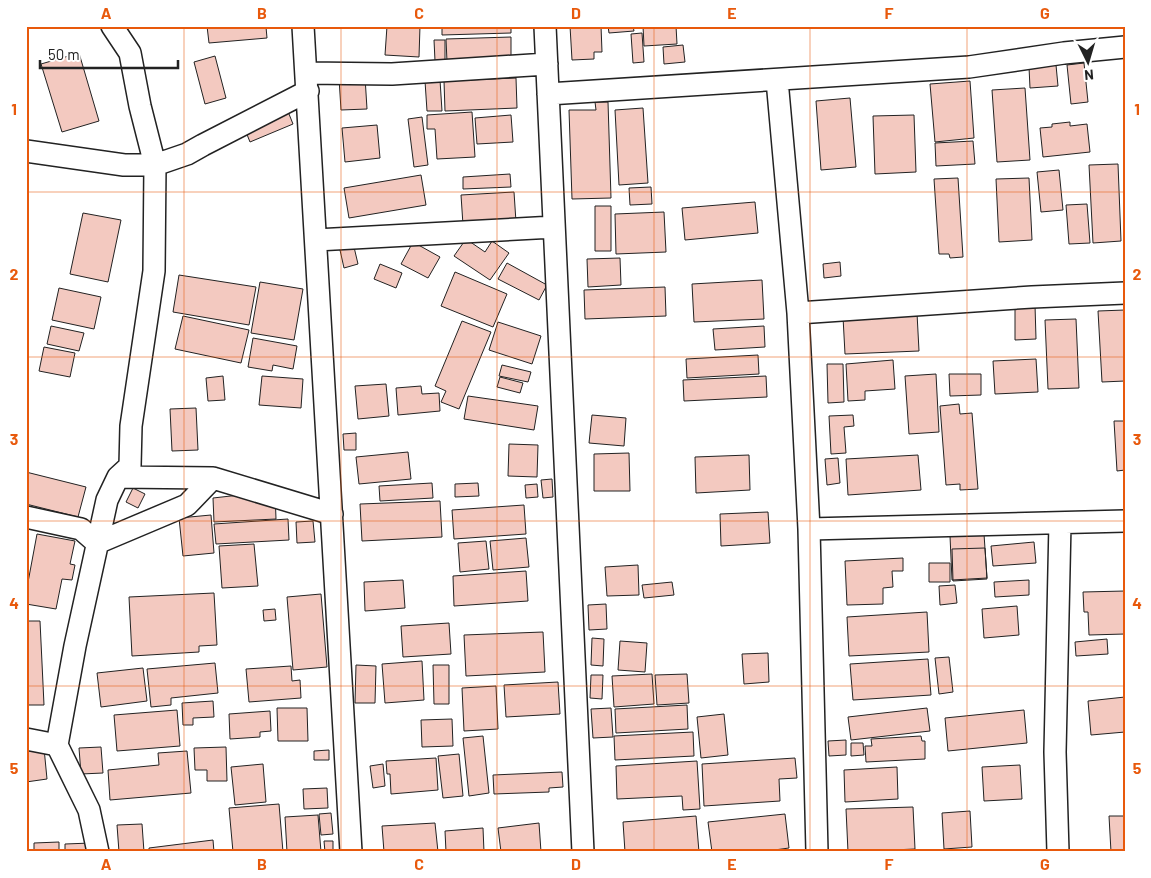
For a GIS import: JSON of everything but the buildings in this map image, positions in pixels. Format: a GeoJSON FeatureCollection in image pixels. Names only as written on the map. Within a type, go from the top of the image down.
{"type":"FeatureCollection","features":[{"type":"Feature","properties":{"kind":"street"},"geometry":{"type":"LineString","coordinates":[[98,852],[89,810],[57,745],[96,543],[107,500],[118,477],[130,466],[131,426],[154,271],[155,165],[140,106],[130,53],[112,26]]}},
{"type":"Feature","properties":{"kind":"street"},"geometry":{"type":"LineString","coordinates":[[304,26],[351,852]]}},
{"type":"Feature","properties":{"kind":"street"},"geometry":{"type":"LineString","coordinates":[[545,26],[583,852]]}},
{"type":"Feature","properties":{"kind":"street"},"geometry":{"type":"LineString","coordinates":[[548,94],[969,67],[1064,53],[1125,47]]}},
{"type":"Feature","properties":{"kind":"street"},"geometry":{"type":"LineString","coordinates":[[26,151],[124,165],[155,165],[187,154],[307,82],[392,74],[547,64]]}},
{"type":"Feature","properties":{"kind":"street"},"geometry":{"type":"LineString","coordinates":[[778,80],[798,313],[809,529],[817,852]]}},
{"type":"Feature","properties":{"kind":"street"},"geometry":{"type":"LineString","coordinates":[[316,240],[554,227]]}},
{"type":"Feature","properties":{"kind":"street"},"geometry":{"type":"LineString","coordinates":[[798,313],[1032,297],[1125,293]]}},
{"type":"Feature","properties":{"kind":"street"},"geometry":{"type":"LineString","coordinates":[[118,477],[213,478],[332,514]]}},
{"type":"Feature","properties":{"kind":"street"},"geometry":{"type":"LineString","coordinates":[[96,543],[187,505],[213,478]]}},
{"type":"Feature","properties":{"kind":"street"},"geometry":{"type":"LineString","coordinates":[[26,517],[81,529],[96,543]]}},
{"type":"Feature","properties":{"kind":"street"},"geometry":{"type":"LineString","coordinates":[[809,529],[1125,521]]}},
{"type":"Feature","properties":{"kind":"street"},"geometry":{"type":"LineString","coordinates":[[1058,852],[1055,752],[1060,523]]}},
{"type":"Feature","properties":{"kind":"street"},"geometry":{"type":"LineString","coordinates":[[26,739],[57,745]]}}]}
